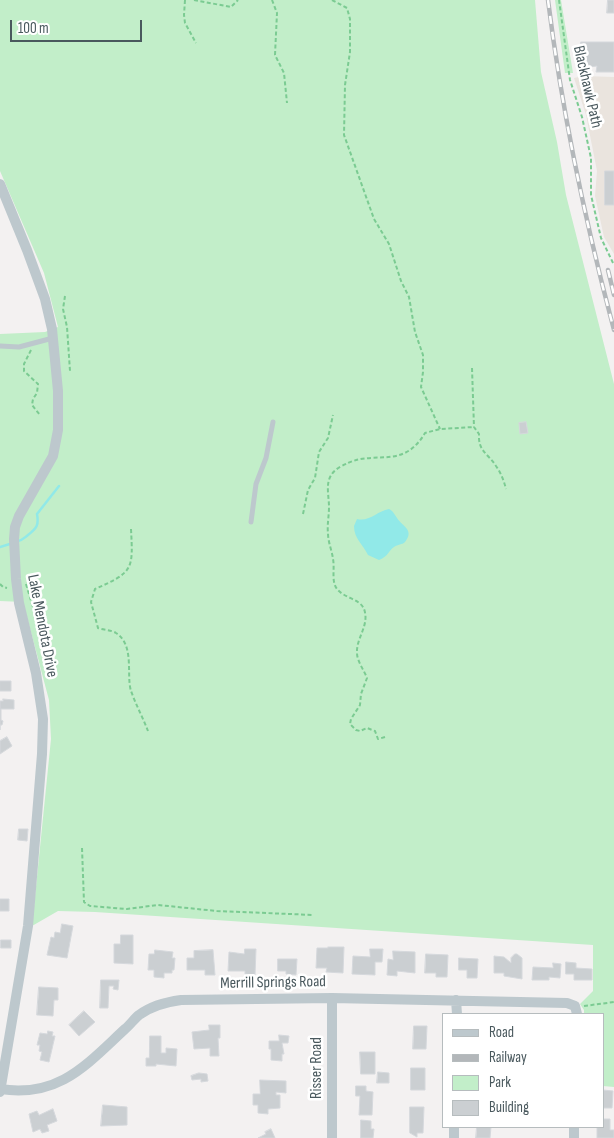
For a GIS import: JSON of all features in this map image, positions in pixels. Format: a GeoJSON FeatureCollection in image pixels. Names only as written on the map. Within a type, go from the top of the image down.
{"type":"FeatureCollection","features":[{"type":"Feature","properties":{"kind":"street","name":"Lake Mendota Drive"},"geometry":{"type":"LineString","coordinates":[[0,184],[42,287],[48,308],[58,391],[56,443],[52,456],[19,516],[15,527],[14,543],[19,602],[37,680],[43,719],[42,754],[28,926],[0,1090]]}},
{"type":"Feature","properties":{"kind":"street","name":"Merrill Springs Road"},"geometry":{"type":"LineString","coordinates":[[0,1090],[20,1092],[42,1089],[63,1080],[85,1066],[138,1016],[155,1006],[169,1002],[238,998],[456,1000],[567,1003],[576,1010]]}},
{"type":"Feature","properties":{"kind":"street","name":"Risser Road"},"geometry":{"type":"LineString","coordinates":[[332,998],[332,1138]]}},
{"type":"Feature","properties":{"kind":"street"},"geometry":{"type":"LineString","coordinates":[[456,1000],[457,1013]]}},
{"type":"Feature","properties":{"kind":"lane"},"geometry":{"type":"LineString","coordinates":[[0,346],[19,347],[53,338]]}},
{"type":"Feature","properties":{"kind":"lane"},"geometry":{"type":"LineString","coordinates":[[252,522],[256,484],[266,458],[273,422]]}},
{"type":"Feature","properties":{"kind":"path"},"geometry":{"type":"LineString","coordinates":[[185,0],[184,15],[186,23],[196,43]]}},
{"type":"Feature","properties":{"kind":"path"},"geometry":{"type":"LineString","coordinates":[[194,0],[231,6],[238,0]]}},
{"type":"Feature","properties":{"kind":"path"},"geometry":{"type":"LineString","coordinates":[[272,0],[277,14],[275,55],[284,73],[287,103]]}},
{"type":"Feature","properties":{"kind":"path"},"geometry":{"type":"LineString","coordinates":[[332,0],[347,8],[350,19],[350,52],[345,85],[344,135],[374,219],[389,244],[401,281],[409,297],[415,332],[423,356],[421,387],[440,429]]}},
{"type":"Feature","properties":{"kind":"path","name":"Blackhawk Path"},"geometry":{"type":"LineString","coordinates":[[559,0],[570,80],[582,117],[591,158],[591,195],[601,238],[614,265]]}},
{"type":"Feature","properties":{"kind":"path"},"geometry":{"type":"LineString","coordinates":[[65,296],[62,309],[67,327],[70,371]]}},
{"type":"Feature","properties":{"kind":"path"},"geometry":{"type":"LineString","coordinates":[[34,343],[24,364],[24,371],[38,384],[37,393],[32,405],[40,415]]}},
{"type":"Feature","properties":{"kind":"path"},"geometry":{"type":"LineString","coordinates":[[472,368],[474,427],[479,434],[479,442],[483,451],[496,465],[506,489]]}},
{"type":"Feature","properties":{"kind":"path"},"geometry":{"type":"LineString","coordinates":[[303,514],[308,490],[315,478],[319,452],[328,438],[333,415]]}},
{"type":"Feature","properties":{"kind":"path"},"geometry":{"type":"LineString","coordinates":[[385,737],[378,739],[375,732],[367,728],[360,731],[356,730],[350,724],[360,704],[361,694],[367,678],[356,655],[358,645],[364,633],[364,609],[360,603],[337,589],[327,531],[329,507],[327,487],[332,473],[356,459],[390,458],[418,444],[425,433],[440,429],[474,427]]}},
{"type":"Feature","properties":{"kind":"path"},"geometry":{"type":"LineString","coordinates":[[131,529],[133,559],[123,576],[96,588],[91,602],[98,628],[116,633],[123,641],[128,652],[131,691],[148,731]]}},
{"type":"Feature","properties":{"kind":"path"},"geometry":{"type":"LineString","coordinates":[[82,848],[84,902],[90,906],[127,909],[158,905],[217,911],[314,915]]}},
{"type":"Feature","properties":{"kind":"path"},"geometry":{"type":"LineString","coordinates":[[576,1010],[614,1002]]}},
{"type":"Feature","properties":{"kind":"shaded area"},"geometry":{"type":"Polygon","coordinates":[[[583,76],[614,77],[614,254],[604,237],[595,196],[597,171],[586,115],[574,78],[583,76]]]}},
{"type":"Feature","properties":{"kind":"green space"},"geometry":{"type":"Polygon","coordinates":[[[0,0],[535,0],[541,72],[557,142],[566,195],[614,384],[614,1087],[604,1086],[604,1013],[584,1013],[580,1004],[593,991],[593,945],[95,912],[58,911],[32,926],[51,739],[49,700],[23,602],[0,601],[0,334],[45,332],[58,327],[44,273],[0,171],[0,0]]]}},
{"type":"Feature","properties":{"kind":"green space"},"geometry":{"type":"Polygon","coordinates":[[[555,0],[561,0],[573,73],[565,73],[555,0]]]}},
{"type":"Feature","properties":{"kind":"water"},"geometry":{"type":"Polygon","coordinates":[[[389,509],[407,528],[409,534],[403,544],[394,547],[385,557],[379,560],[368,555],[357,538],[354,526],[357,519],[370,518],[389,509]]]}},
{"type":"Feature","properties":{"kind":"building"},"geometry":{"type":"Polygon","coordinates":[[[608,0],[614,0],[614,13],[607,13],[608,0]]]}},
{"type":"Feature","properties":{"kind":"building"},"geometry":{"type":"Polygon","coordinates":[[[581,42],[614,42],[614,72],[596,72],[597,66],[581,68],[581,42]]]}},
{"type":"Feature","properties":{"kind":"building"},"geometry":{"type":"Polygon","coordinates":[[[605,171],[614,171],[614,205],[605,205],[605,171]]]}},
{"type":"Feature","properties":{"kind":"building"},"geometry":{"type":"Polygon","coordinates":[[[526,422],[528,433],[520,434],[519,423],[526,422]]]}},
{"type":"Feature","properties":{"kind":"building"},"geometry":{"type":"Polygon","coordinates":[[[0,681],[11,681],[11,691],[0,691],[0,681]]]}},
{"type":"Feature","properties":{"kind":"building"},"geometry":{"type":"Polygon","coordinates":[[[3,699],[14,700],[14,709],[1,709],[1,720],[3,721],[2,725],[0,725],[0,701],[3,701],[3,699]]]}},
{"type":"Feature","properties":{"kind":"building"},"geometry":{"type":"Polygon","coordinates":[[[7,737],[12,746],[0,754],[0,741],[7,737]]]}},
{"type":"Feature","properties":{"kind":"building"},"geometry":{"type":"Polygon","coordinates":[[[19,829],[28,829],[27,841],[18,840],[19,829]]]}},
{"type":"Feature","properties":{"kind":"building"},"geometry":{"type":"Polygon","coordinates":[[[0,899],[9,899],[9,911],[0,911],[0,899]]]}},
{"type":"Feature","properties":{"kind":"building"},"geometry":{"type":"Polygon","coordinates":[[[62,924],[73,926],[67,958],[47,955],[51,937],[54,938],[55,932],[60,933],[62,924]]]}},
{"type":"Feature","properties":{"kind":"building"},"geometry":{"type":"Polygon","coordinates":[[[121,935],[133,935],[133,964],[114,963],[114,944],[120,944],[121,935]]]}},
{"type":"Feature","properties":{"kind":"building"},"geometry":{"type":"Polygon","coordinates":[[[1,940],[11,940],[11,948],[1,948],[1,940]]]}},
{"type":"Feature","properties":{"kind":"building"},"geometry":{"type":"Polygon","coordinates":[[[344,947],[343,973],[326,972],[327,968],[316,968],[317,948],[344,947]]]}},
{"type":"Feature","properties":{"kind":"building"},"geometry":{"type":"Polygon","coordinates":[[[245,949],[256,949],[255,975],[245,974],[245,971],[228,971],[229,952],[244,954],[245,949]]]}},
{"type":"Feature","properties":{"kind":"building"},"geometry":{"type":"Polygon","coordinates":[[[370,949],[383,949],[382,962],[375,962],[375,975],[352,974],[353,956],[370,957],[370,949]]]}},
{"type":"Feature","properties":{"kind":"building"},"geometry":{"type":"Polygon","coordinates":[[[155,950],[173,952],[172,958],[175,958],[174,970],[172,970],[172,973],[164,973],[164,978],[154,977],[154,970],[148,970],[149,954],[154,954],[155,950]]]}},
{"type":"Feature","properties":{"kind":"building"},"geometry":{"type":"Polygon","coordinates":[[[213,950],[215,975],[205,975],[205,970],[187,970],[187,958],[194,958],[194,951],[213,950]]]}},
{"type":"Feature","properties":{"kind":"building"},"geometry":{"type":"Polygon","coordinates":[[[393,951],[415,952],[415,973],[397,971],[397,976],[387,975],[388,959],[393,960],[393,951]]]}},
{"type":"Feature","properties":{"kind":"building"},"geometry":{"type":"Polygon","coordinates":[[[426,954],[448,955],[447,977],[436,977],[436,973],[425,973],[426,954]]]}},
{"type":"Feature","properties":{"kind":"building"},"geometry":{"type":"Polygon","coordinates":[[[515,954],[522,958],[522,979],[504,976],[504,973],[494,973],[494,956],[504,957],[511,963],[511,958],[515,954]]]}},
{"type":"Feature","properties":{"kind":"building"},"geometry":{"type":"Polygon","coordinates":[[[459,958],[478,959],[477,978],[467,978],[467,970],[459,970],[459,958]]]}},
{"type":"Feature","properties":{"kind":"building"},"geometry":{"type":"Polygon","coordinates":[[[278,959],[297,959],[296,975],[286,974],[286,971],[278,971],[278,959]]]}},
{"type":"Feature","properties":{"kind":"building"},"geometry":{"type":"Polygon","coordinates":[[[566,962],[576,963],[576,968],[592,969],[592,980],[574,980],[574,974],[566,974],[566,962]]]}},
{"type":"Feature","properties":{"kind":"building"},"geometry":{"type":"Polygon","coordinates":[[[553,963],[561,964],[560,978],[549,977],[549,980],[532,980],[533,967],[553,968],[553,963]]]}},
{"type":"Feature","properties":{"kind":"building"},"geometry":{"type":"Polygon","coordinates":[[[101,980],[119,980],[118,990],[113,989],[114,986],[109,986],[108,1008],[100,1008],[101,980]]]}},
{"type":"Feature","properties":{"kind":"building"},"geometry":{"type":"Polygon","coordinates":[[[39,987],[58,988],[58,1000],[54,1000],[53,1016],[37,1015],[39,987]]]}},
{"type":"Feature","properties":{"kind":"building"},"geometry":{"type":"Polygon","coordinates":[[[84,1011],[95,1022],[79,1036],[69,1025],[84,1011]]]}},
{"type":"Feature","properties":{"kind":"building"},"geometry":{"type":"Polygon","coordinates":[[[209,1025],[220,1025],[220,1038],[218,1038],[219,1056],[210,1056],[210,1048],[194,1049],[192,1032],[209,1030],[209,1025]]]}},
{"type":"Feature","properties":{"kind":"building"},"geometry":{"type":"Polygon","coordinates":[[[414,1026],[427,1026],[426,1049],[413,1049],[414,1026]]]}},
{"type":"Feature","properties":{"kind":"building"},"geometry":{"type":"Polygon","coordinates":[[[48,1031],[53,1032],[52,1036],[55,1036],[49,1062],[40,1060],[42,1052],[39,1051],[40,1045],[37,1045],[40,1033],[47,1034],[48,1031]]]}},
{"type":"Feature","properties":{"kind":"building"},"geometry":{"type":"Polygon","coordinates":[[[279,1035],[289,1036],[288,1043],[282,1043],[284,1054],[282,1054],[282,1061],[271,1060],[269,1041],[279,1041],[279,1035]]]}},
{"type":"Feature","properties":{"kind":"building"},"geometry":{"type":"Polygon","coordinates":[[[150,1036],[161,1036],[161,1053],[166,1053],[166,1048],[177,1049],[176,1066],[156,1064],[156,1066],[146,1066],[146,1058],[149,1058],[150,1036]]]}},
{"type":"Feature","properties":{"kind":"building"},"geometry":{"type":"Polygon","coordinates":[[[360,1052],[375,1052],[375,1074],[361,1074],[360,1052]]]}},
{"type":"Feature","properties":{"kind":"building"},"geometry":{"type":"Polygon","coordinates":[[[411,1068],[425,1068],[425,1090],[411,1090],[411,1068]]]}},
{"type":"Feature","properties":{"kind":"building"},"geometry":{"type":"Polygon","coordinates":[[[378,1072],[389,1073],[389,1083],[377,1083],[378,1072]]]}},
{"type":"Feature","properties":{"kind":"building"},"geometry":{"type":"Polygon","coordinates":[[[199,1073],[207,1074],[208,1081],[201,1082],[201,1079],[192,1080],[191,1076],[199,1073]]]}},
{"type":"Feature","properties":{"kind":"building"},"geometry":{"type":"Polygon","coordinates":[[[260,1080],[286,1081],[286,1093],[276,1092],[276,1095],[280,1095],[280,1108],[268,1109],[268,1114],[258,1113],[258,1105],[253,1105],[253,1094],[260,1094],[260,1080]]]}},
{"type":"Feature","properties":{"kind":"building"},"geometry":{"type":"Polygon","coordinates":[[[356,1086],[366,1086],[366,1091],[373,1092],[372,1115],[359,1115],[360,1096],[356,1096],[356,1086]]]}},
{"type":"Feature","properties":{"kind":"building"},"geometry":{"type":"Polygon","coordinates":[[[604,1090],[613,1091],[612,1108],[604,1108],[604,1090]]]}},
{"type":"Feature","properties":{"kind":"building"},"geometry":{"type":"Polygon","coordinates":[[[103,1105],[127,1107],[127,1125],[101,1126],[103,1105]]]}},
{"type":"Feature","properties":{"kind":"building"},"geometry":{"type":"Polygon","coordinates":[[[410,1107],[424,1107],[423,1133],[417,1133],[417,1137],[410,1133],[410,1107]]]}},
{"type":"Feature","properties":{"kind":"building"},"geometry":{"type":"Polygon","coordinates":[[[53,1109],[57,1121],[47,1125],[49,1131],[42,1133],[40,1129],[33,1132],[29,1114],[37,1111],[39,1115],[53,1109]]]}},
{"type":"Feature","properties":{"kind":"building"},"geometry":{"type":"Polygon","coordinates":[[[604,1119],[610,1119],[610,1130],[614,1130],[614,1138],[597,1138],[597,1128],[604,1128],[604,1119]]]}},
{"type":"Feature","properties":{"kind":"building"},"geometry":{"type":"Polygon","coordinates":[[[361,1120],[371,1121],[371,1129],[374,1129],[373,1138],[361,1138],[361,1120]]]}},
{"type":"Feature","properties":{"kind":"building"},"geometry":{"type":"Polygon","coordinates":[[[477,1128],[491,1128],[490,1138],[476,1138],[477,1128]]]}},
{"type":"Feature","properties":{"kind":"building"},"geometry":{"type":"Polygon","coordinates":[[[271,1129],[275,1138],[258,1138],[266,1134],[265,1132],[271,1129]]]}},
{"type":"Feature","properties":{"kind":"waterway"},"geometry":{"type":"LineString","coordinates":[[18,541],[31,533],[35,528],[38,521],[37,514],[59,486]]}},
{"type":"Feature","properties":{"kind":"waterway"},"geometry":{"type":"LineString","coordinates":[[0,547],[13,543]]}},
{"type":"Feature","properties":{"kind":"railway"},"geometry":{"type":"LineString","coordinates":[[548,0],[575,166],[614,330]]}},
{"type":"Feature","properties":{"kind":"railway"},"geometry":{"type":"LineString","coordinates":[[608,270],[614,295]]}}]}
